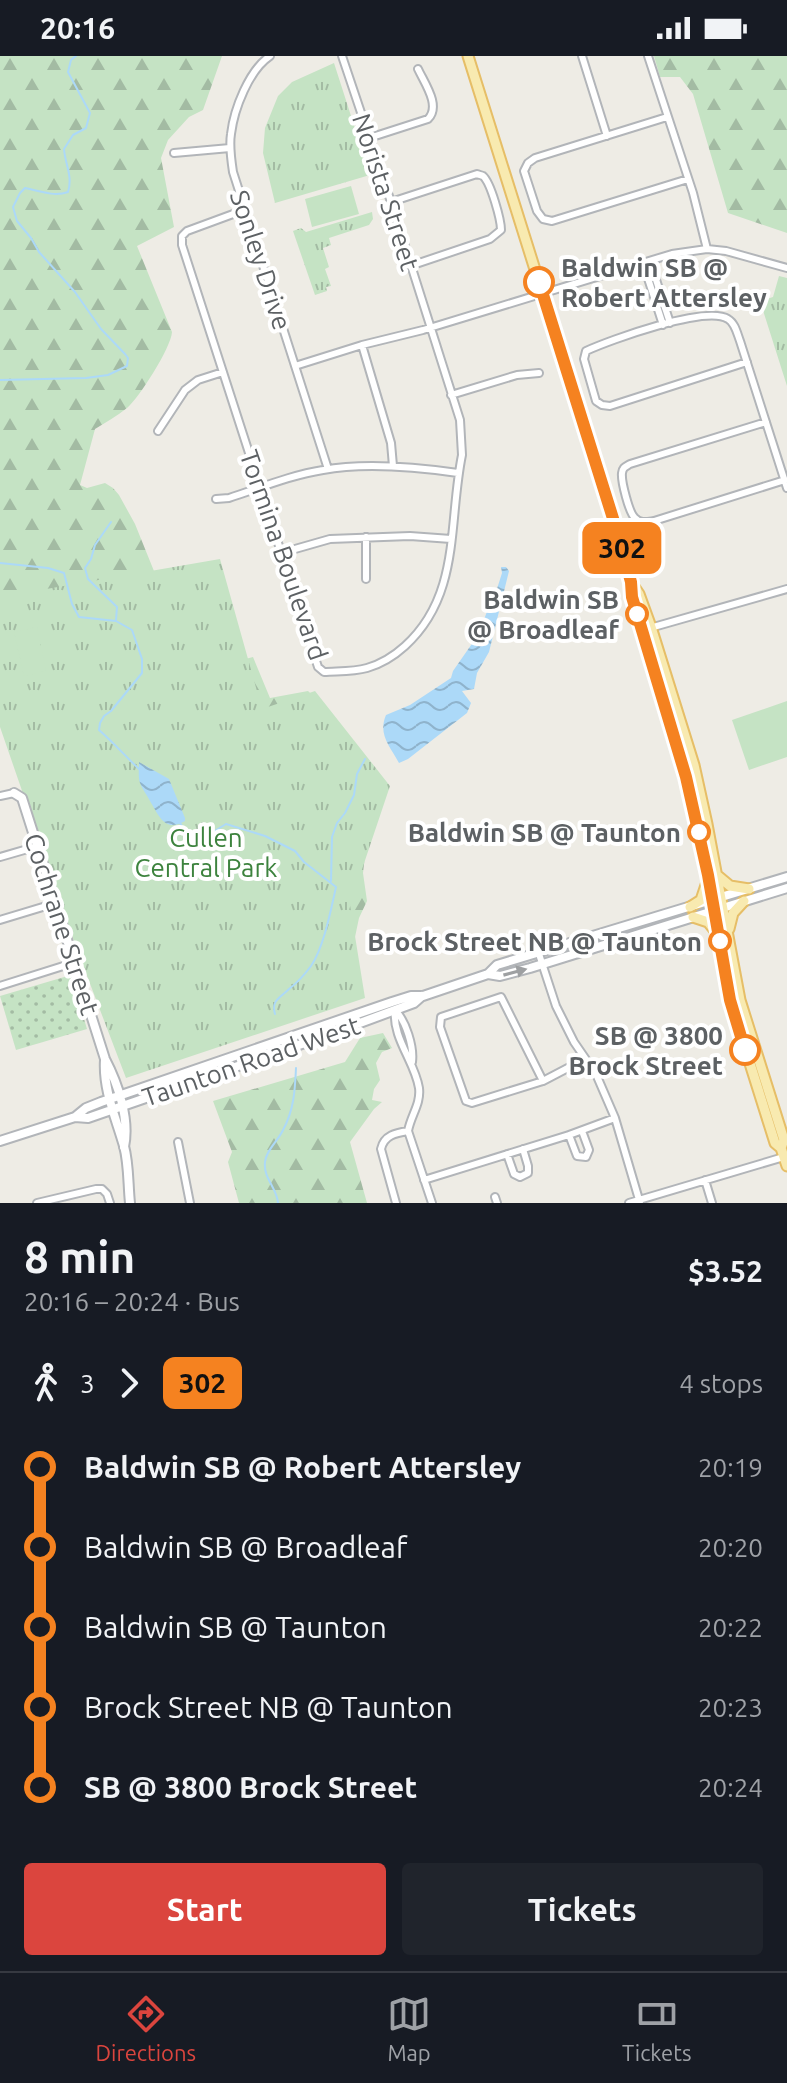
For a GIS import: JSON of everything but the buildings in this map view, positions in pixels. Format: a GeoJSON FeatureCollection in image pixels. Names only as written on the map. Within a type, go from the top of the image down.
{"type":"FeatureCollection","features":[{"type":"Feature","properties":{"kind":"main road"},"geometry":{"type":"LineString","coordinates":[[468,56],[631,582],[632,597],[647,629],[712,874],[740,1000],[784,1140],[785,1157]]}},
{"type":"Feature","properties":{"kind":"main road","name":"Cochrane Street"},"geometry":{"type":"LineString","coordinates":[[14,793],[22,798],[113,1076],[130,1203]]}},
{"type":"Feature","properties":{"kind":"main road"},"geometry":{"type":"LineString","coordinates":[[712,874],[730,886],[749,889]]}},
{"type":"Feature","properties":{"kind":"main road"},"geometry":{"type":"LineString","coordinates":[[712,874],[692,912],[708,922],[718,934]]}},
{"type":"Feature","properties":{"kind":"main road"},"geometry":{"type":"LineString","coordinates":[[717,904],[749,889],[787,877]]}},
{"type":"Feature","properties":{"kind":"main road"},"geometry":{"type":"LineString","coordinates":[[717,904],[744,901],[787,888]]}},
{"type":"Feature","properties":{"kind":"main road"},"geometry":{"type":"LineString","coordinates":[[730,952],[730,920],[744,901]]}},
{"type":"Feature","properties":{"kind":"main road"},"geometry":{"type":"LineString","coordinates":[[717,904],[718,934],[730,1000],[775,1143],[785,1157]]}},
{"type":"Feature","properties":{"kind":"main road","name":"Taunton Road West"},"geometry":{"type":"LineString","coordinates":[[488,974],[500,976],[542,964],[717,904]]}},
{"type":"Feature","properties":{"kind":"main road","name":"Taunton Road West"},"geometry":{"type":"LineString","coordinates":[[0,1141],[75,1117],[86,1108],[114,1097],[392,1002],[423,996],[488,974],[497,965],[692,912]]}},
{"type":"Feature","properties":{"kind":"main road","name":"Taunton Road West"},"geometry":{"type":"LineString","coordinates":[[75,1117],[88,1118],[117,1108],[395,1010],[423,996]]}},
{"type":"Feature","properties":{"kind":"street","name":"Sonley Drive"},"geometry":{"type":"LineString","coordinates":[[270,56],[255,69],[239,103],[230,136],[233,172],[328,469]]}},
{"type":"Feature","properties":{"kind":"street","name":"Norista Street"},"geometry":{"type":"LineString","coordinates":[[342,56],[430,328]]}},
{"type":"Feature","properties":{"kind":"street"},"geometry":{"type":"LineString","coordinates":[[582,56],[607,136]]}},
{"type":"Feature","properties":{"kind":"street"},"geometry":{"type":"LineString","coordinates":[[648,56],[707,249]]}},
{"type":"Feature","properties":{"kind":"street"},"geometry":{"type":"LineString","coordinates":[[369,138],[428,119],[433,114],[434,107],[418,69]]}},
{"type":"Feature","properties":{"kind":"street"},"geometry":{"type":"LineString","coordinates":[[667,117],[535,158],[528,163],[524,171],[537,211],[543,219],[552,221],[688,179]]}},
{"type":"Feature","properties":{"kind":"street"},"geometry":{"type":"LineString","coordinates":[[174,153],[230,148]]}},
{"type":"Feature","properties":{"kind":"street"},"geometry":{"type":"LineString","coordinates":[[391,202],[477,174],[487,180],[499,215],[501,230],[490,239],[410,266]]}},
{"type":"Feature","properties":{"kind":"street","name":"Tormina Boulevard"},"geometry":{"type":"LineString","coordinates":[[244,210],[187,231],[182,236],[182,245],[318,667],[324,672],[356,670],[383,662],[397,653],[429,619],[443,591],[462,438],[460,420],[430,328]]}},
{"type":"Feature","properties":{"kind":"street"},"geometry":{"type":"LineString","coordinates":[[295,366],[543,295],[672,254],[707,249],[726,251],[787,268]]}},
{"type":"Feature","properties":{"kind":"street"},"geometry":{"type":"LineString","coordinates":[[647,262],[666,324]]}},
{"type":"Feature","properties":{"kind":"street"},"geometry":{"type":"LineString","coordinates":[[747,362],[610,406],[596,401],[584,359],[586,351],[697,315],[729,319],[747,362],[786,484],[644,523],[635,519],[630,512],[622,475],[625,467],[766,422]]}},
{"type":"Feature","properties":{"kind":"street"},"geometry":{"type":"LineString","coordinates":[[362,345],[391,443],[393,466]]}},
{"type":"Feature","properties":{"kind":"street"},"geometry":{"type":"LineString","coordinates":[[158,431],[185,390],[198,380],[223,372]]}},
{"type":"Feature","properties":{"kind":"street"},"geometry":{"type":"LineString","coordinates":[[451,395],[517,375],[539,373]]}},
{"type":"Feature","properties":{"kind":"street"},"geometry":{"type":"LineString","coordinates":[[216,499],[328,469],[393,466],[458,473]]}},
{"type":"Feature","properties":{"kind":"street"},"geometry":{"type":"LineString","coordinates":[[281,553],[330,539],[431,536],[451,539]]}},
{"type":"Feature","properties":{"kind":"street"},"geometry":{"type":"LineString","coordinates":[[366,537],[366,579]]}},
{"type":"Feature","properties":{"kind":"street"},"geometry":{"type":"LineString","coordinates":[[647,629],[787,589]]}},
{"type":"Feature","properties":{"kind":"street"},"geometry":{"type":"LineString","coordinates":[[0,796],[14,793]]}},
{"type":"Feature","properties":{"kind":"street"},"geometry":{"type":"LineString","coordinates":[[0,857],[38,846]]}},
{"type":"Feature","properties":{"kind":"street"},"geometry":{"type":"LineString","coordinates":[[0,920],[56,903]]}},
{"type":"Feature","properties":{"kind":"street"},"geometry":{"type":"LineString","coordinates":[[539,954],[556,1006],[574,1042],[596,1074],[615,1118],[640,1202]]}},
{"type":"Feature","properties":{"kind":"street"},"geometry":{"type":"LineString","coordinates":[[0,986],[76,962]]}},
{"type":"Feature","properties":{"kind":"street"},"geometry":{"type":"LineString","coordinates":[[543,1081],[501,997],[441,1017],[440,1027],[466,1101],[472,1103],[543,1081],[585,1059]]}},
{"type":"Feature","properties":{"kind":"street"},"geometry":{"type":"LineString","coordinates":[[395,1010],[401,1017],[413,1054],[419,1097],[408,1131],[432,1203]]}},
{"type":"Feature","properties":{"kind":"street"},"geometry":{"type":"LineString","coordinates":[[424,1180],[615,1118]]}},
{"type":"Feature","properties":{"kind":"street"},"geometry":{"type":"LineString","coordinates":[[396,1203],[382,1143],[387,1138],[408,1131]]}},
{"type":"Feature","properties":{"kind":"street"},"geometry":{"type":"LineString","coordinates":[[569,1135],[577,1156],[586,1157],[589,1150],[582,1131]]}},
{"type":"Feature","properties":{"kind":"street"},"geometry":{"type":"LineString","coordinates":[[178,1142],[190,1203]]}},
{"type":"Feature","properties":{"kind":"street"},"geometry":{"type":"LineString","coordinates":[[507,1154],[514,1174],[520,1177],[528,1173],[523,1149]]}},
{"type":"Feature","properties":{"kind":"street"},"geometry":{"type":"LineString","coordinates":[[629,1203],[785,1157]]}},
{"type":"Feature","properties":{"kind":"street"},"geometry":{"type":"LineString","coordinates":[[705,1180],[712,1203]]}},
{"type":"Feature","properties":{"kind":"street"},"geometry":{"type":"LineString","coordinates":[[37,1203],[102,1189],[110,1203]]}},
{"type":"Feature","properties":{"kind":"green space"},"geometry":{"type":"Polygon","coordinates":[[[0,56],[222,56],[203,110],[189,117],[168,140],[161,158],[174,227],[137,246],[172,332],[170,339],[154,372],[132,403],[95,429],[80,485],[87,488],[105,483],[113,488],[135,524],[158,581],[174,678],[253,657],[270,698],[308,691],[331,713],[370,813],[363,873],[367,901],[359,918],[350,961],[0,599],[0,56]]]}},
{"type":"Feature","properties":{"kind":"green space"},"geometry":{"type":"Polygon","coordinates":[[[654,56],[787,56],[787,233],[728,213],[693,94],[680,77],[660,77],[654,56]]]}},
{"type":"Feature","properties":{"kind":"green space"},"geometry":{"type":"Polygon","coordinates":[[[334,63],[370,175],[275,203],[263,153],[265,128],[278,96],[292,82],[334,63]]]}},
{"type":"Feature","properties":{"kind":"green space"},"geometry":{"type":"Polygon","coordinates":[[[351,186],[359,214],[312,227],[305,199],[351,186]]]}},
{"type":"Feature","properties":{"kind":"green space"},"geometry":{"type":"Polygon","coordinates":[[[372,212],[373,219],[369,225],[329,238],[331,245],[323,248],[331,286],[315,295],[293,231],[301,228],[306,232],[372,212]]]}},
{"type":"Feature","properties":{"kind":"green space"},"geometry":{"type":"Polygon","coordinates":[[[779,276],[787,278],[787,386],[760,301],[773,297],[779,276]]]}},
{"type":"Feature","properties":{"kind":"green space","name":"Cullen Central Park"},"geometry":{"type":"Polygon","coordinates":[[[220,559],[262,709],[315,691],[390,786],[350,905],[365,998],[126,1078],[76,947],[0,727],[0,597],[220,559]]]}},
{"type":"Feature","properties":{"kind":"green space"},"geometry":{"type":"Polygon","coordinates":[[[37,627],[46,671],[24,676],[14,632],[37,627]]]}},
{"type":"Feature","properties":{"kind":"green space"},"geometry":{"type":"Polygon","coordinates":[[[787,701],[787,757],[749,770],[732,720],[787,701]]]}},
{"type":"Feature","properties":{"kind":"green space"},"geometry":{"type":"Polygon","coordinates":[[[71,975],[87,1029],[16,1050],[0,996],[71,975]]]}},
{"type":"Feature","properties":{"kind":"green space"},"geometry":{"type":"Polygon","coordinates":[[[383,1033],[392,1048],[382,1052],[376,1063],[380,1080],[372,1100],[382,1102],[350,1142],[367,1203],[239,1203],[228,1162],[232,1152],[213,1101],[345,1062],[360,1038],[383,1033]]]}},
{"type":"Feature","properties":{"kind":"water"},"geometry":{"type":"Polygon","coordinates":[[[501,567],[509,571],[489,652],[477,673],[474,689],[462,691],[471,703],[467,713],[399,763],[384,734],[386,715],[410,705],[451,678],[478,635],[492,593],[496,592],[501,567]]]}},
{"type":"Feature","properties":{"kind":"water"},"geometry":{"type":"Polygon","coordinates":[[[139,762],[169,779],[185,821],[172,825],[163,821],[140,783],[139,762]]]}},
{"type":"Feature","properties":{"kind":"waterway"},"geometry":{"type":"LineString","coordinates":[[0,380],[86,378],[108,375],[127,366],[128,358],[39,252],[17,221],[13,207],[25,188],[52,194],[68,192],[69,175],[64,149],[73,135],[86,128],[90,113],[68,72],[71,60],[76,56]]}},
{"type":"Feature","properties":{"kind":"waterway"},"geometry":{"type":"LineString","coordinates":[[111,522],[95,545],[85,568],[88,579],[117,607],[116,620]]}},
{"type":"Feature","properties":{"kind":"waterway"},"geometry":{"type":"LineString","coordinates":[[0,563],[48,568],[64,573],[72,604],[79,617],[116,621],[132,630],[142,659],[142,673],[104,716],[99,730],[140,770]]}},
{"type":"Feature","properties":{"kind":"waterway"},"geometry":{"type":"LineString","coordinates":[[331,881],[332,837],[354,795],[357,774],[365,759]]}},
{"type":"Feature","properties":{"kind":"waterway"},"geometry":{"type":"LineString","coordinates":[[180,823],[186,832],[205,837],[226,824],[265,836],[295,851],[336,887],[316,958],[301,978],[277,1000],[275,1014]]}},
{"type":"Feature","properties":{"kind":"waterway"},"geometry":{"type":"LineString","coordinates":[[278,1203],[265,1162],[290,1115],[296,1068]]}},
{"type":"Feature","properties":{"kind":"bus line","name":"302"},"geometry":{"type":"LineString","coordinates":[[539,282],[616,528],[631,582],[632,597],[682,760],[708,875],[730,1000],[745,1050]]}},
{"type":"Feature","properties":{"kind":"place","name":"Baldwin SB @ Robert Attersley"},"geometry":{"type":"Point","coordinates":[539,282]}},
{"type":"Feature","properties":{"kind":"place","name":"Baldwin SB @ Broadleaf"},"geometry":{"type":"Point","coordinates":[637,614]}},
{"type":"Feature","properties":{"kind":"place","name":"Baldwin SB @ Taunton"},"geometry":{"type":"Point","coordinates":[699,832]}},
{"type":"Feature","properties":{"kind":"place","name":"Brock Street NB @ Taunton"},"geometry":{"type":"Point","coordinates":[720,941]}},
{"type":"Feature","properties":{"kind":"place","name":"SB @ 3800 Brock Street"},"geometry":{"type":"Point","coordinates":[745,1050]}}]}
